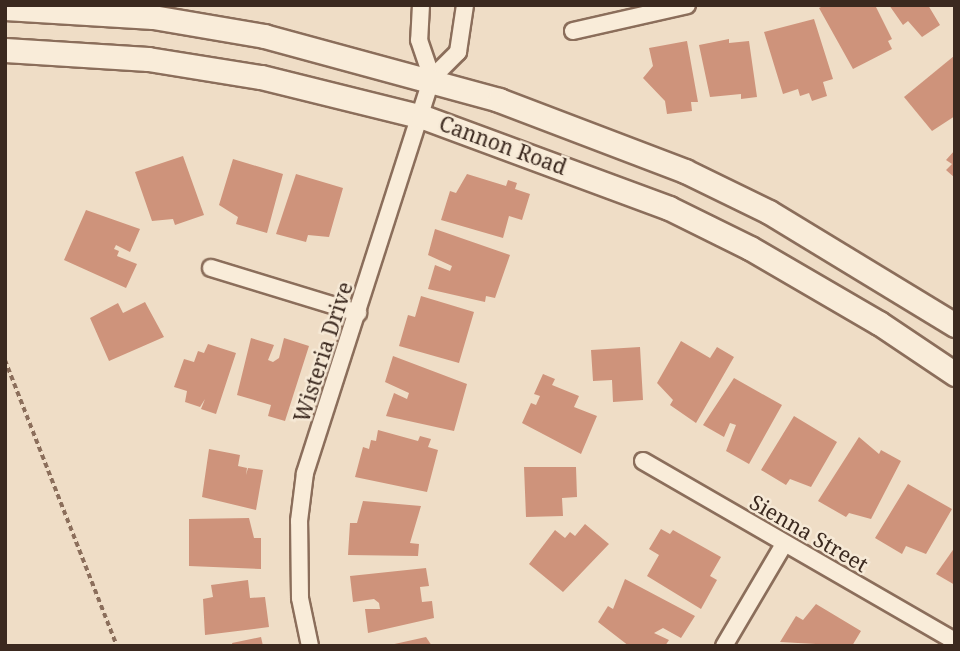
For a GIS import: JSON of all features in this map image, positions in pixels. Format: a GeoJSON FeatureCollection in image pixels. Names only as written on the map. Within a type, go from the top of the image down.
{"type":"FeatureCollection","features":[{"type":"Feature","properties":{"kind":"main road","name":"Cannon Road"},"geometry":{"type":"LineString","coordinates":[[5,8],[153,17],[264,36],[432,78],[685,171],[769,212],[955,325]]}},
{"type":"Feature","properties":{"kind":"main road","name":"Cannon Road"},"geometry":{"type":"LineString","coordinates":[[5,50],[148,59],[261,77],[423,117],[669,208],[750,248],[880,323],[955,374]]}},
{"type":"Feature","properties":{"kind":"street"},"geometry":{"type":"LineString","coordinates":[[421,5],[419,40],[432,78],[458,52],[465,5]]}},
{"type":"Feature","properties":{"kind":"street"},"geometry":{"type":"LineString","coordinates":[[573,31],[687,5]]}},
{"type":"Feature","properties":{"kind":"street","name":"Wisteria Drive"},"geometry":{"type":"LineString","coordinates":[[310,646],[300,597],[299,522],[305,473],[423,117],[432,78]]}},
{"type":"Feature","properties":{"kind":"street"},"geometry":{"type":"LineString","coordinates":[[211,268],[358,313]]}},
{"type":"Feature","properties":{"kind":"street","name":"Sienna Street"},"geometry":{"type":"LineString","coordinates":[[643,461],[955,641]]}},
{"type":"Feature","properties":{"kind":"street"},"geometry":{"type":"LineString","coordinates":[[724,646],[785,544]]}},
{"type":"Feature","properties":{"kind":"path"},"geometry":{"type":"LineString","coordinates":[[5,360],[117,646]]}},
{"type":"Feature","properties":{"kind":"building"},"geometry":{"type":"Polygon","coordinates":[[[825,5],[875,5],[892,39],[888,41],[892,49],[853,69],[819,8],[825,5]]]}},
{"type":"Feature","properties":{"kind":"building"},"geometry":{"type":"Polygon","coordinates":[[[889,5],[928,5],[940,25],[922,37],[908,21],[903,25],[889,5]]]}},
{"type":"Feature","properties":{"kind":"building"},"geometry":{"type":"Polygon","coordinates":[[[814,19],[833,79],[823,82],[827,96],[812,101],[809,93],[800,96],[798,89],[783,94],[764,32],[814,19]]]}},
{"type":"Feature","properties":{"kind":"building"},"geometry":{"type":"Polygon","coordinates":[[[729,39],[729,43],[749,41],[757,97],[741,99],[741,94],[710,97],[699,45],[729,39]]]}},
{"type":"Feature","properties":{"kind":"building"},"geometry":{"type":"Polygon","coordinates":[[[687,41],[698,102],[691,102],[692,111],[667,114],[665,101],[643,78],[653,66],[649,48],[687,41]]]}},
{"type":"Feature","properties":{"kind":"building"},"geometry":{"type":"Polygon","coordinates":[[[954,56],[955,116],[932,131],[904,97],[954,56]]]}},
{"type":"Feature","properties":{"kind":"building"},"geometry":{"type":"Polygon","coordinates":[[[955,150],[955,178],[946,170],[952,164],[946,160],[955,150]]]}},
{"type":"Feature","properties":{"kind":"building"},"geometry":{"type":"Polygon","coordinates":[[[183,156],[204,215],[175,225],[173,219],[152,221],[135,172],[183,156]]]}},
{"type":"Feature","properties":{"kind":"building"},"geometry":{"type":"Polygon","coordinates":[[[233,159],[283,174],[267,233],[236,224],[238,217],[219,205],[233,159]]]}},
{"type":"Feature","properties":{"kind":"building"},"geometry":{"type":"Polygon","coordinates":[[[296,174],[343,188],[329,237],[308,235],[306,242],[276,234],[296,174]]]}},
{"type":"Feature","properties":{"kind":"building"},"geometry":{"type":"Polygon","coordinates":[[[467,174],[506,186],[508,180],[517,183],[515,189],[530,194],[522,220],[509,216],[503,238],[441,220],[450,191],[456,193],[467,174]]]}},
{"type":"Feature","properties":{"kind":"building"},"geometry":{"type":"Polygon","coordinates":[[[86,210],[140,229],[130,252],[116,245],[114,249],[119,251],[117,256],[137,264],[126,288],[64,260],[86,210]]]}},
{"type":"Feature","properties":{"kind":"building"},"geometry":{"type":"Polygon","coordinates":[[[435,229],[510,255],[495,298],[486,296],[485,302],[428,289],[435,265],[450,271],[452,266],[428,255],[435,229]]]}},
{"type":"Feature","properties":{"kind":"building"},"geometry":{"type":"Polygon","coordinates":[[[421,296],[474,312],[459,363],[399,346],[408,315],[415,317],[421,296]]]}},
{"type":"Feature","properties":{"kind":"building"},"geometry":{"type":"Polygon","coordinates":[[[145,302],[164,337],[109,361],[90,318],[118,303],[123,313],[145,302]]]}},
{"type":"Feature","properties":{"kind":"building"},"geometry":{"type":"Polygon","coordinates":[[[251,338],[274,345],[268,360],[273,362],[279,358],[284,338],[309,346],[285,421],[268,416],[271,405],[237,395],[251,338]]]}},
{"type":"Feature","properties":{"kind":"building"},"geometry":{"type":"Polygon","coordinates":[[[681,341],[710,358],[717,347],[734,357],[696,423],[670,405],[673,400],[657,383],[681,341]]]}},
{"type":"Feature","properties":{"kind":"building"},"geometry":{"type":"Polygon","coordinates":[[[208,344],[236,353],[216,414],[201,409],[205,399],[200,407],[185,402],[187,391],[174,387],[184,359],[194,362],[198,351],[204,353],[208,344]]]}},
{"type":"Feature","properties":{"kind":"building"},"geometry":{"type":"Polygon","coordinates":[[[640,347],[643,400],[613,402],[612,380],[593,381],[591,350],[640,347]]]}},
{"type":"Feature","properties":{"kind":"building"},"geometry":{"type":"Polygon","coordinates":[[[393,356],[467,384],[454,431],[386,416],[394,393],[407,399],[409,393],[385,382],[393,356]]]}},
{"type":"Feature","properties":{"kind":"building"},"geometry":{"type":"Polygon","coordinates":[[[543,374],[555,379],[552,385],[579,396],[574,407],[597,416],[581,454],[522,423],[531,403],[536,405],[540,396],[534,394],[543,374]]]}},
{"type":"Feature","properties":{"kind":"building"},"geometry":{"type":"Polygon","coordinates":[[[734,378],[782,405],[749,464],[726,451],[736,425],[730,423],[724,437],[703,425],[734,378]]]}},
{"type":"Feature","properties":{"kind":"building"},"geometry":{"type":"Polygon","coordinates":[[[794,416],[837,442],[811,487],[790,479],[786,485],[761,470],[794,416]]]}},
{"type":"Feature","properties":{"kind":"building"},"geometry":{"type":"Polygon","coordinates":[[[378,430],[418,441],[420,436],[431,439],[428,447],[438,450],[427,492],[355,477],[363,447],[369,449],[371,440],[376,441],[378,430]]]}},
{"type":"Feature","properties":{"kind":"building"},"geometry":{"type":"Polygon","coordinates":[[[859,437],[879,454],[881,450],[901,461],[871,519],[849,513],[846,517],[818,501],[859,437]]]}},
{"type":"Feature","properties":{"kind":"building"},"geometry":{"type":"Polygon","coordinates":[[[209,449],[240,455],[238,466],[247,468],[246,475],[248,468],[263,470],[256,510],[202,497],[209,449]]]}},
{"type":"Feature","properties":{"kind":"building"},"geometry":{"type":"Polygon","coordinates":[[[524,467],[576,467],[577,497],[562,498],[563,516],[526,517],[524,467]]]}},
{"type":"Feature","properties":{"kind":"building"},"geometry":{"type":"Polygon","coordinates":[[[908,484],[952,509],[926,554],[906,546],[902,554],[875,538],[908,484]]]}},
{"type":"Feature","properties":{"kind":"building"},"geometry":{"type":"Polygon","coordinates":[[[363,501],[421,506],[410,543],[419,544],[418,556],[348,555],[350,523],[357,523],[363,501]]]}},
{"type":"Feature","properties":{"kind":"building"},"geometry":{"type":"Polygon","coordinates":[[[249,518],[254,538],[261,538],[261,569],[189,566],[189,519],[249,518]]]}},
{"type":"Feature","properties":{"kind":"building"},"geometry":{"type":"Polygon","coordinates":[[[585,524],[609,544],[563,592],[529,564],[555,530],[565,538],[570,532],[575,536],[585,524]]]}},
{"type":"Feature","properties":{"kind":"building"},"geometry":{"type":"Polygon","coordinates":[[[661,529],[670,534],[673,530],[721,557],[710,576],[717,580],[701,609],[647,576],[659,555],[649,549],[661,529]]]}},
{"type":"Feature","properties":{"kind":"building"},"geometry":{"type":"Polygon","coordinates":[[[955,547],[955,585],[936,574],[955,547]]]}},
{"type":"Feature","properties":{"kind":"building"},"geometry":{"type":"Polygon","coordinates":[[[426,568],[429,586],[420,587],[422,602],[432,601],[434,618],[368,633],[365,609],[380,609],[379,603],[374,599],[353,602],[350,576],[426,568]]]}},
{"type":"Feature","properties":{"kind":"building"},"geometry":{"type":"Polygon","coordinates":[[[625,579],[695,616],[681,638],[663,628],[654,633],[669,640],[665,646],[629,646],[598,622],[608,606],[613,609],[625,579]]]}},
{"type":"Feature","properties":{"kind":"building"},"geometry":{"type":"Polygon","coordinates":[[[248,580],[250,598],[265,597],[269,627],[205,635],[203,599],[213,597],[211,585],[248,580]]]}},
{"type":"Feature","properties":{"kind":"building"},"geometry":{"type":"Polygon","coordinates":[[[816,604],[861,631],[852,646],[780,642],[796,616],[803,620],[816,604]]]}},
{"type":"Feature","properties":{"kind":"building"},"geometry":{"type":"Polygon","coordinates":[[[261,637],[263,646],[233,646],[232,643],[261,637]]]}},
{"type":"Feature","properties":{"kind":"building"},"geometry":{"type":"Polygon","coordinates":[[[426,637],[432,646],[390,646],[390,645],[426,637]]]}}]}
